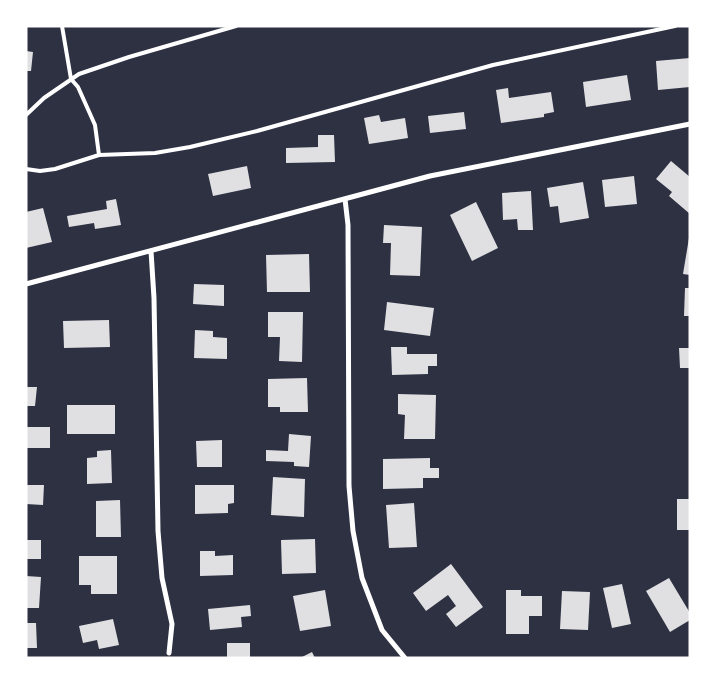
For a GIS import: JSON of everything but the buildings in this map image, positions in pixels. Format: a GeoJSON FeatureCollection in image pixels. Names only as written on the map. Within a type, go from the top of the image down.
{"type":"FeatureCollection","features":[{"type":"Feature","properties":{"kind":"street"},"geometry":{"type":"LineString","coordinates":[[26,284],[430,176],[690,124]]}},
{"type":"Feature","properties":{"kind":"street"},"geometry":{"type":"LineString","coordinates":[[344,199],[348,225],[349,486],[353,532],[362,578],[382,630],[405,658]]}},
{"type":"Feature","properties":{"kind":"street"},"geometry":{"type":"LineString","coordinates":[[151,251],[154,298],[158,531],[162,578],[172,624],[169,653]]}},
{"type":"Feature","properties":{"kind":"lane"},"geometry":{"type":"LineString","coordinates":[[62,26],[72,79],[78,87],[95,125],[99,155]]}},
{"type":"Feature","properties":{"kind":"lane"},"geometry":{"type":"LineString","coordinates":[[26,116],[44,98],[72,79],[88,71],[129,56],[236,26]]}},
{"type":"Feature","properties":{"kind":"lane"},"geometry":{"type":"LineString","coordinates":[[26,170],[55,169],[99,155],[156,153],[190,147],[257,131],[493,64],[675,26]]}}]}
